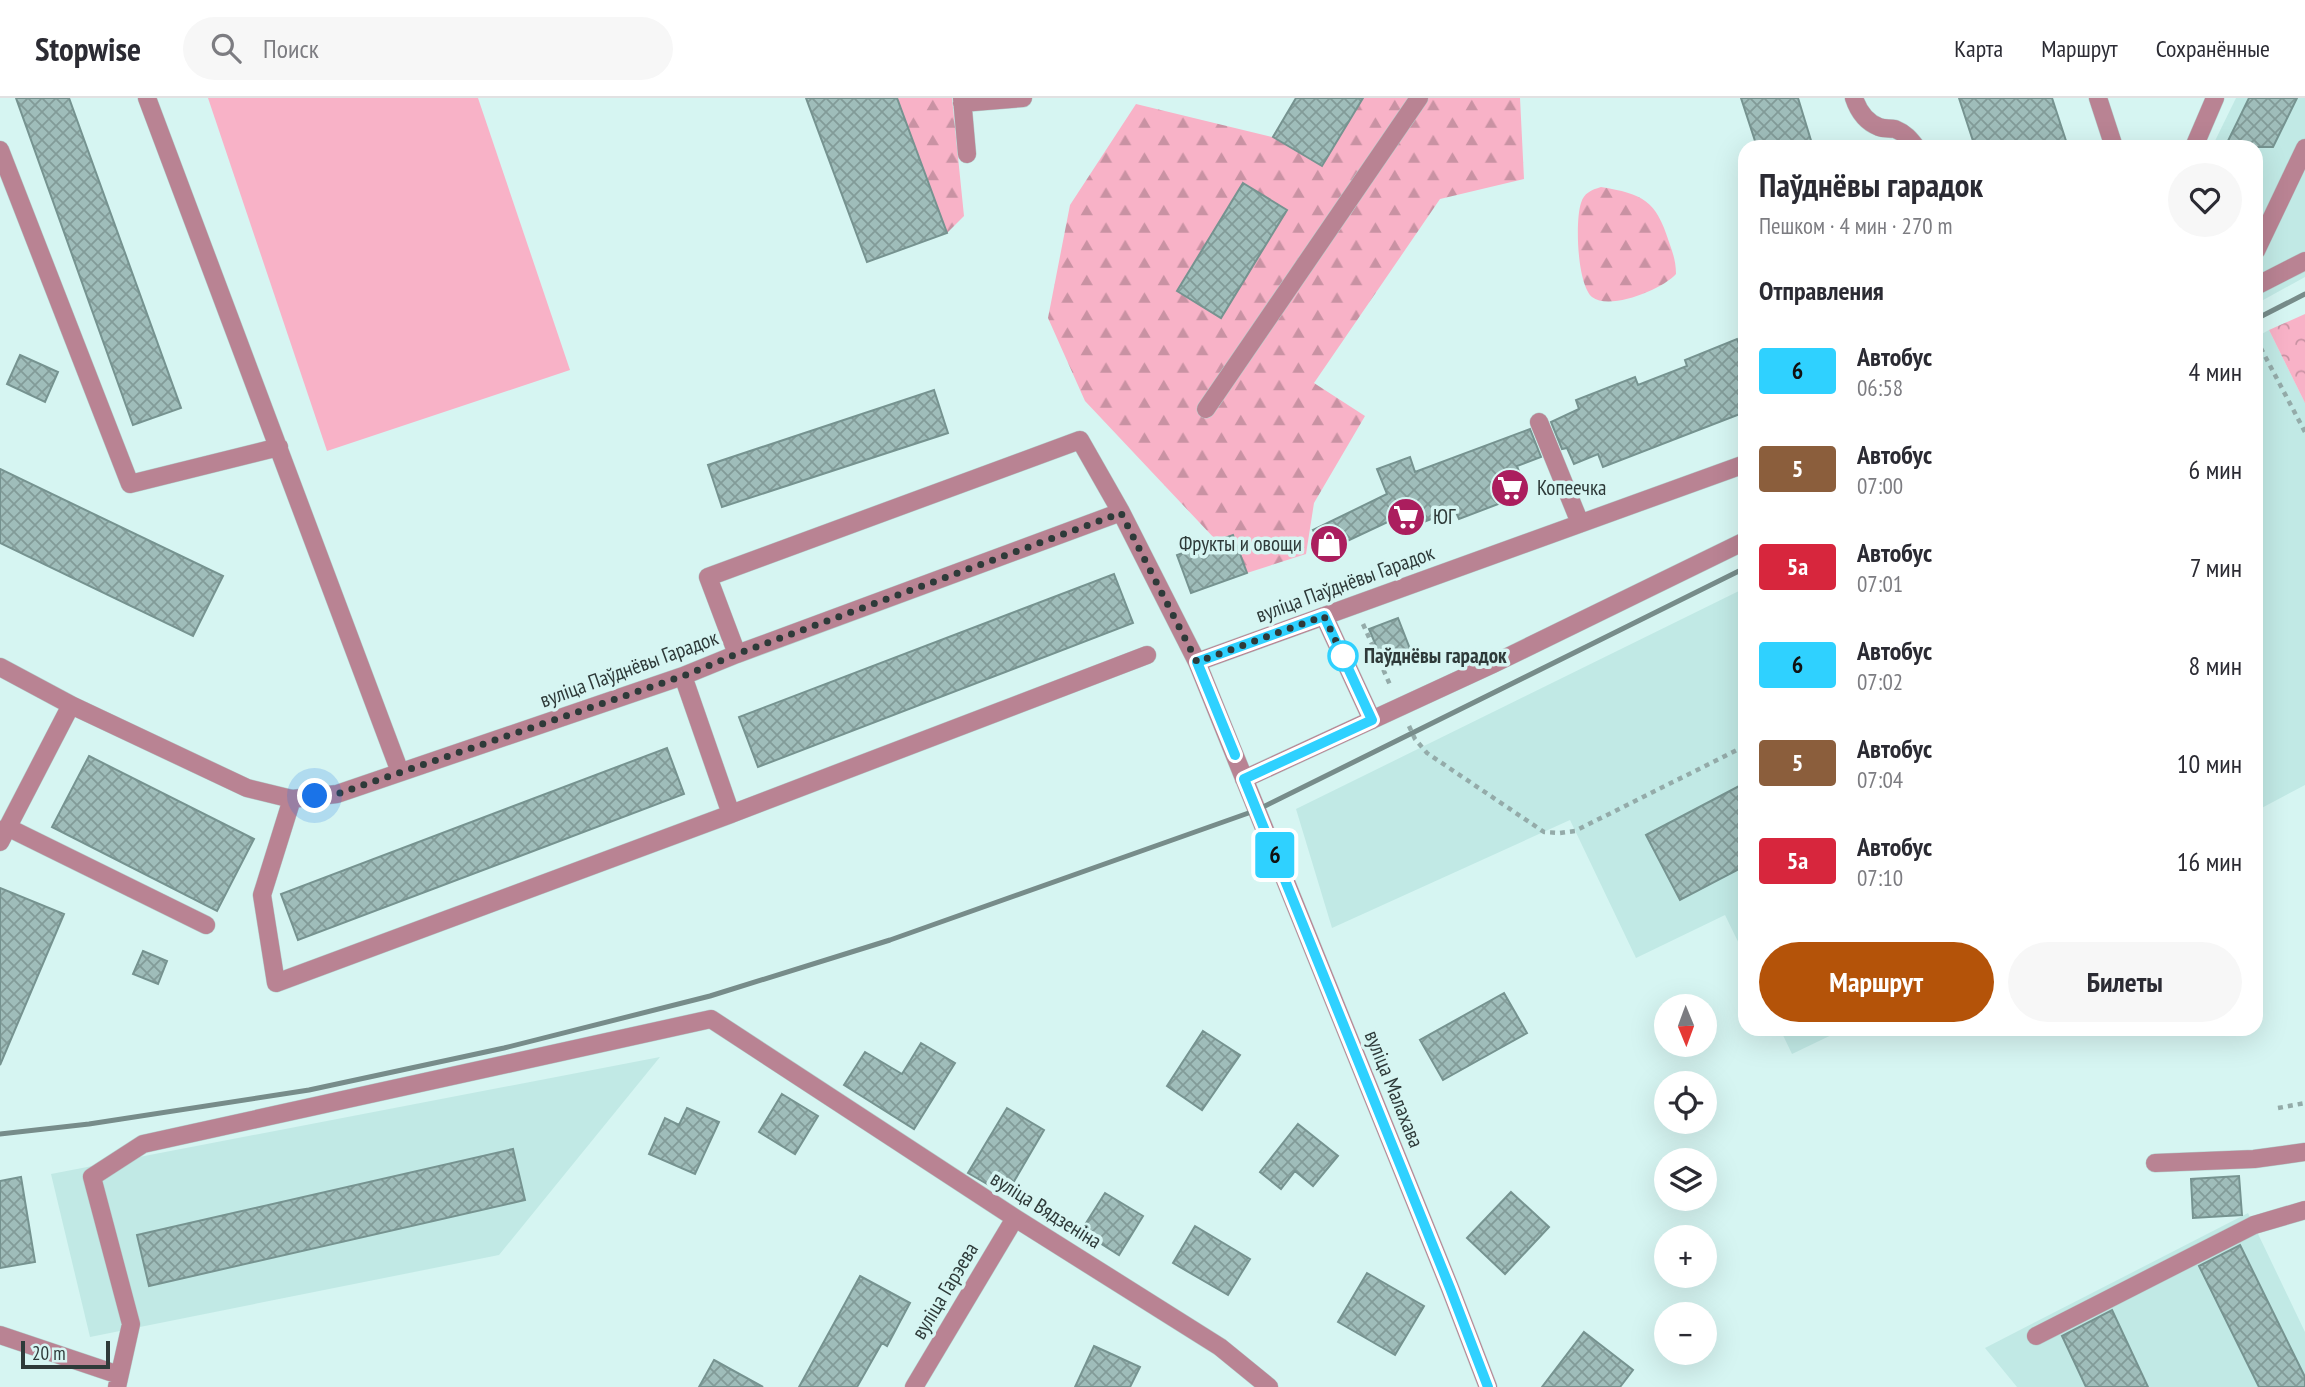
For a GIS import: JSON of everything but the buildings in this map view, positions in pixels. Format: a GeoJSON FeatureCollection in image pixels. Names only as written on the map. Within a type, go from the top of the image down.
{"type":"FeatureCollection","features":[{"type":"Feature","properties":{"kind":"street"},"geometry":{"type":"LineString","coordinates":[[147,98],[400,772]]}},
{"type":"Feature","properties":{"kind":"street"},"geometry":{"type":"LineString","coordinates":[[967,154],[962,101],[1023,98]]}},
{"type":"Feature","properties":{"kind":"street"},"geometry":{"type":"LineString","coordinates":[[1206,408],[1419,98]]}},
{"type":"Feature","properties":{"kind":"street"},"geometry":{"type":"LineString","coordinates":[[1854,98],[1866,118],[1879,127],[1895,129],[1911,140]]}},
{"type":"Feature","properties":{"kind":"street"},"geometry":{"type":"LineString","coordinates":[[2098,98],[2112,140]]}},
{"type":"Feature","properties":{"kind":"street"},"geometry":{"type":"LineString","coordinates":[[2197,140],[2215,98]]}},
{"type":"Feature","properties":{"kind":"street"},"geometry":{"type":"LineString","coordinates":[[2263,236],[2305,148]]}},
{"type":"Feature","properties":{"kind":"street"},"geometry":{"type":"LineString","coordinates":[[0,150],[130,484],[279,447]]}},
{"type":"Feature","properties":{"kind":"street"},"geometry":{"type":"LineString","coordinates":[[2263,282],[2305,261]]}},
{"type":"Feature","properties":{"kind":"street"},"geometry":{"type":"LineString","coordinates":[[1539,422],[1580,523]]}},
{"type":"Feature","properties":{"kind":"street"},"geometry":{"type":"LineString","coordinates":[[737,654],[708,577],[1080,440],[1121,513],[1197,662],[1244,779],[1738,544]]}},
{"type":"Feature","properties":{"kind":"street","name":"вуліца Паўднёвы Гарадок"},"geometry":{"type":"LineString","coordinates":[[1197,662],[1738,467]]}},
{"type":"Feature","properties":{"kind":"street","name":"вуліца Паўднёвы Гарадок"},"geometry":{"type":"LineString","coordinates":[[0,667],[71,705],[247,788],[292,799],[337,794],[683,676],[1121,513]]}},
{"type":"Feature","properties":{"kind":"street"},"geometry":{"type":"LineString","coordinates":[[1324,616],[1372,720]]}},
{"type":"Feature","properties":{"kind":"street"},"geometry":{"type":"LineString","coordinates":[[292,799],[262,895],[276,983],[731,814],[1147,655]]}},
{"type":"Feature","properties":{"kind":"street"},"geometry":{"type":"LineString","coordinates":[[683,676],[731,814]]}},
{"type":"Feature","properties":{"kind":"street"},"geometry":{"type":"LineString","coordinates":[[71,705],[4,834],[206,925]]}},
{"type":"Feature","properties":{"kind":"street","name":"вуліца Малахава"},"geometry":{"type":"LineString","coordinates":[[1244,779],[1488,1387]]}},
{"type":"Feature","properties":{"kind":"street","name":"вуліца Вядзеніна"},"geometry":{"type":"LineString","coordinates":[[118,1381],[131,1324],[92,1177],[143,1144],[711,1019],[1015,1218],[1220,1347],[1269,1387]]}},
{"type":"Feature","properties":{"kind":"street"},"geometry":{"type":"LineString","coordinates":[[2155,1163],[2254,1159],[2305,1152]]}},
{"type":"Feature","properties":{"kind":"street"},"geometry":{"type":"LineString","coordinates":[[2036,1336],[2254,1225],[2305,1210]]}},
{"type":"Feature","properties":{"kind":"street","name":"вуліца Гарэева"},"geometry":{"type":"LineString","coordinates":[[914,1387],[1015,1218]]}},
{"type":"Feature","properties":{"kind":"street"},"geometry":{"type":"LineString","coordinates":[[0,1335],[118,1381]]}},
{"type":"Feature","properties":{"kind":"path"},"geometry":{"type":"LineString","coordinates":[[2263,352],[2305,432]]}},
{"type":"Feature","properties":{"kind":"path"},"geometry":{"type":"LineString","coordinates":[[1354,605],[1415,739],[1427,753],[1544,832],[1575,831],[1738,750]]}},
{"type":"Feature","properties":{"kind":"path"},"geometry":{"type":"LineString","coordinates":[[2278,1108],[2305,1103]]}},
{"type":"Feature","properties":{"kind":"shaded area"},"geometry":{"type":"Polygon","coordinates":[[[2236,98],[2305,98],[2305,277],[2263,300],[2263,140],[2215,140],[2236,98]]]}},
{"type":"Feature","properties":{"kind":"shaded area"},"geometry":{"type":"Polygon","coordinates":[[[2269,330],[2305,403],[2305,785],[2263,807],[2263,333],[2269,330]]]}},
{"type":"Feature","properties":{"kind":"shaded area"},"geometry":{"type":"Polygon","coordinates":[[[1738,591],[1738,942],[1725,915],[1636,958],[1570,820],[1332,928],[1296,809],[1738,591]]]}},
{"type":"Feature","properties":{"kind":"shaded area"},"geometry":{"type":"Polygon","coordinates":[[[1783,1036],[1829,1036],[1792,1054],[1783,1036]]]}},
{"type":"Feature","properties":{"kind":"shaded area"},"geometry":{"type":"Polygon","coordinates":[[[660,1057],[499,1255],[90,1337],[51,1174],[660,1057]]]}},
{"type":"Feature","properties":{"kind":"shaded area"},"geometry":{"type":"Polygon","coordinates":[[[2248,1213],[2305,1332],[2305,1387],[2017,1387],[1985,1348],[2248,1213]]]}},
{"type":"Feature","properties":{"kind":"green space"},"geometry":{"type":"Polygon","coordinates":[[[208,98],[478,98],[570,370],[327,451],[208,98]]]}},
{"type":"Feature","properties":{"kind":"green space"},"geometry":{"type":"Polygon","coordinates":[[[897,98],[952,98],[964,216],[947,233],[897,98]]]}},
{"type":"Feature","properties":{"kind":"green space"},"geometry":{"type":"Polygon","coordinates":[[[1296,98],[1520,98],[1524,179],[1440,199],[1314,383],[1365,416],[1314,503],[1306,554],[1247,573],[1085,401],[1048,318],[1070,205],[1136,104],[1272,137],[1296,98]]]}},
{"type":"Feature","properties":{"kind":"green space"},"geometry":{"type":"Polygon","coordinates":[[[1601,187],[1638,196],[1653,208],[1659,217],[1674,258],[1676,274],[1660,286],[1623,300],[1611,301],[1600,301],[1592,297],[1587,290],[1580,266],[1579,212],[1584,197],[1601,187]]]}},
{"type":"Feature","properties":{"kind":"green space"},"geometry":{"type":"Polygon","coordinates":[[[2305,314],[2305,403],[2269,330],[2305,314]]]}},
{"type":"Feature","properties":{"kind":"railway"},"geometry":{"type":"LineString","coordinates":[[2263,315],[2305,294]]}},
{"type":"Feature","properties":{"kind":"railway"},"geometry":{"type":"LineString","coordinates":[[0,1134],[89,1124],[309,1090],[504,1048],[710,996],[890,940],[1257,810],[1738,571]]}},
{"type":"Feature","properties":{"kind":"bus line","name":"6"},"geometry":{"type":"LineString","coordinates":[[1235,755],[1197,662],[1324,616],[1372,720],[1244,779],[1488,1387]]}},
{"type":"Feature","properties":{"kind":"place","name":"Копеечка"},"geometry":{"type":"Point","coordinates":[1510,488]}},
{"type":"Feature","properties":{"kind":"place","name":"ЮГ"},"geometry":{"type":"Point","coordinates":[1406,517]}},
{"type":"Feature","properties":{"kind":"place","name":"Фрукты и овощи"},"geometry":{"type":"Point","coordinates":[1329,544]}},
{"type":"Feature","properties":{"kind":"place","name":"Паўднёвы гарадок"},"geometry":{"type":"Point","coordinates":[1343,656]}},
{"type":"Feature","properties":{"kind":"route"},"geometry":{"type":"LineString","coordinates":[[315,796],[337,794],[683,676],[1121,513],[1197,662],[1324,616],[1343,656]]}}]}
